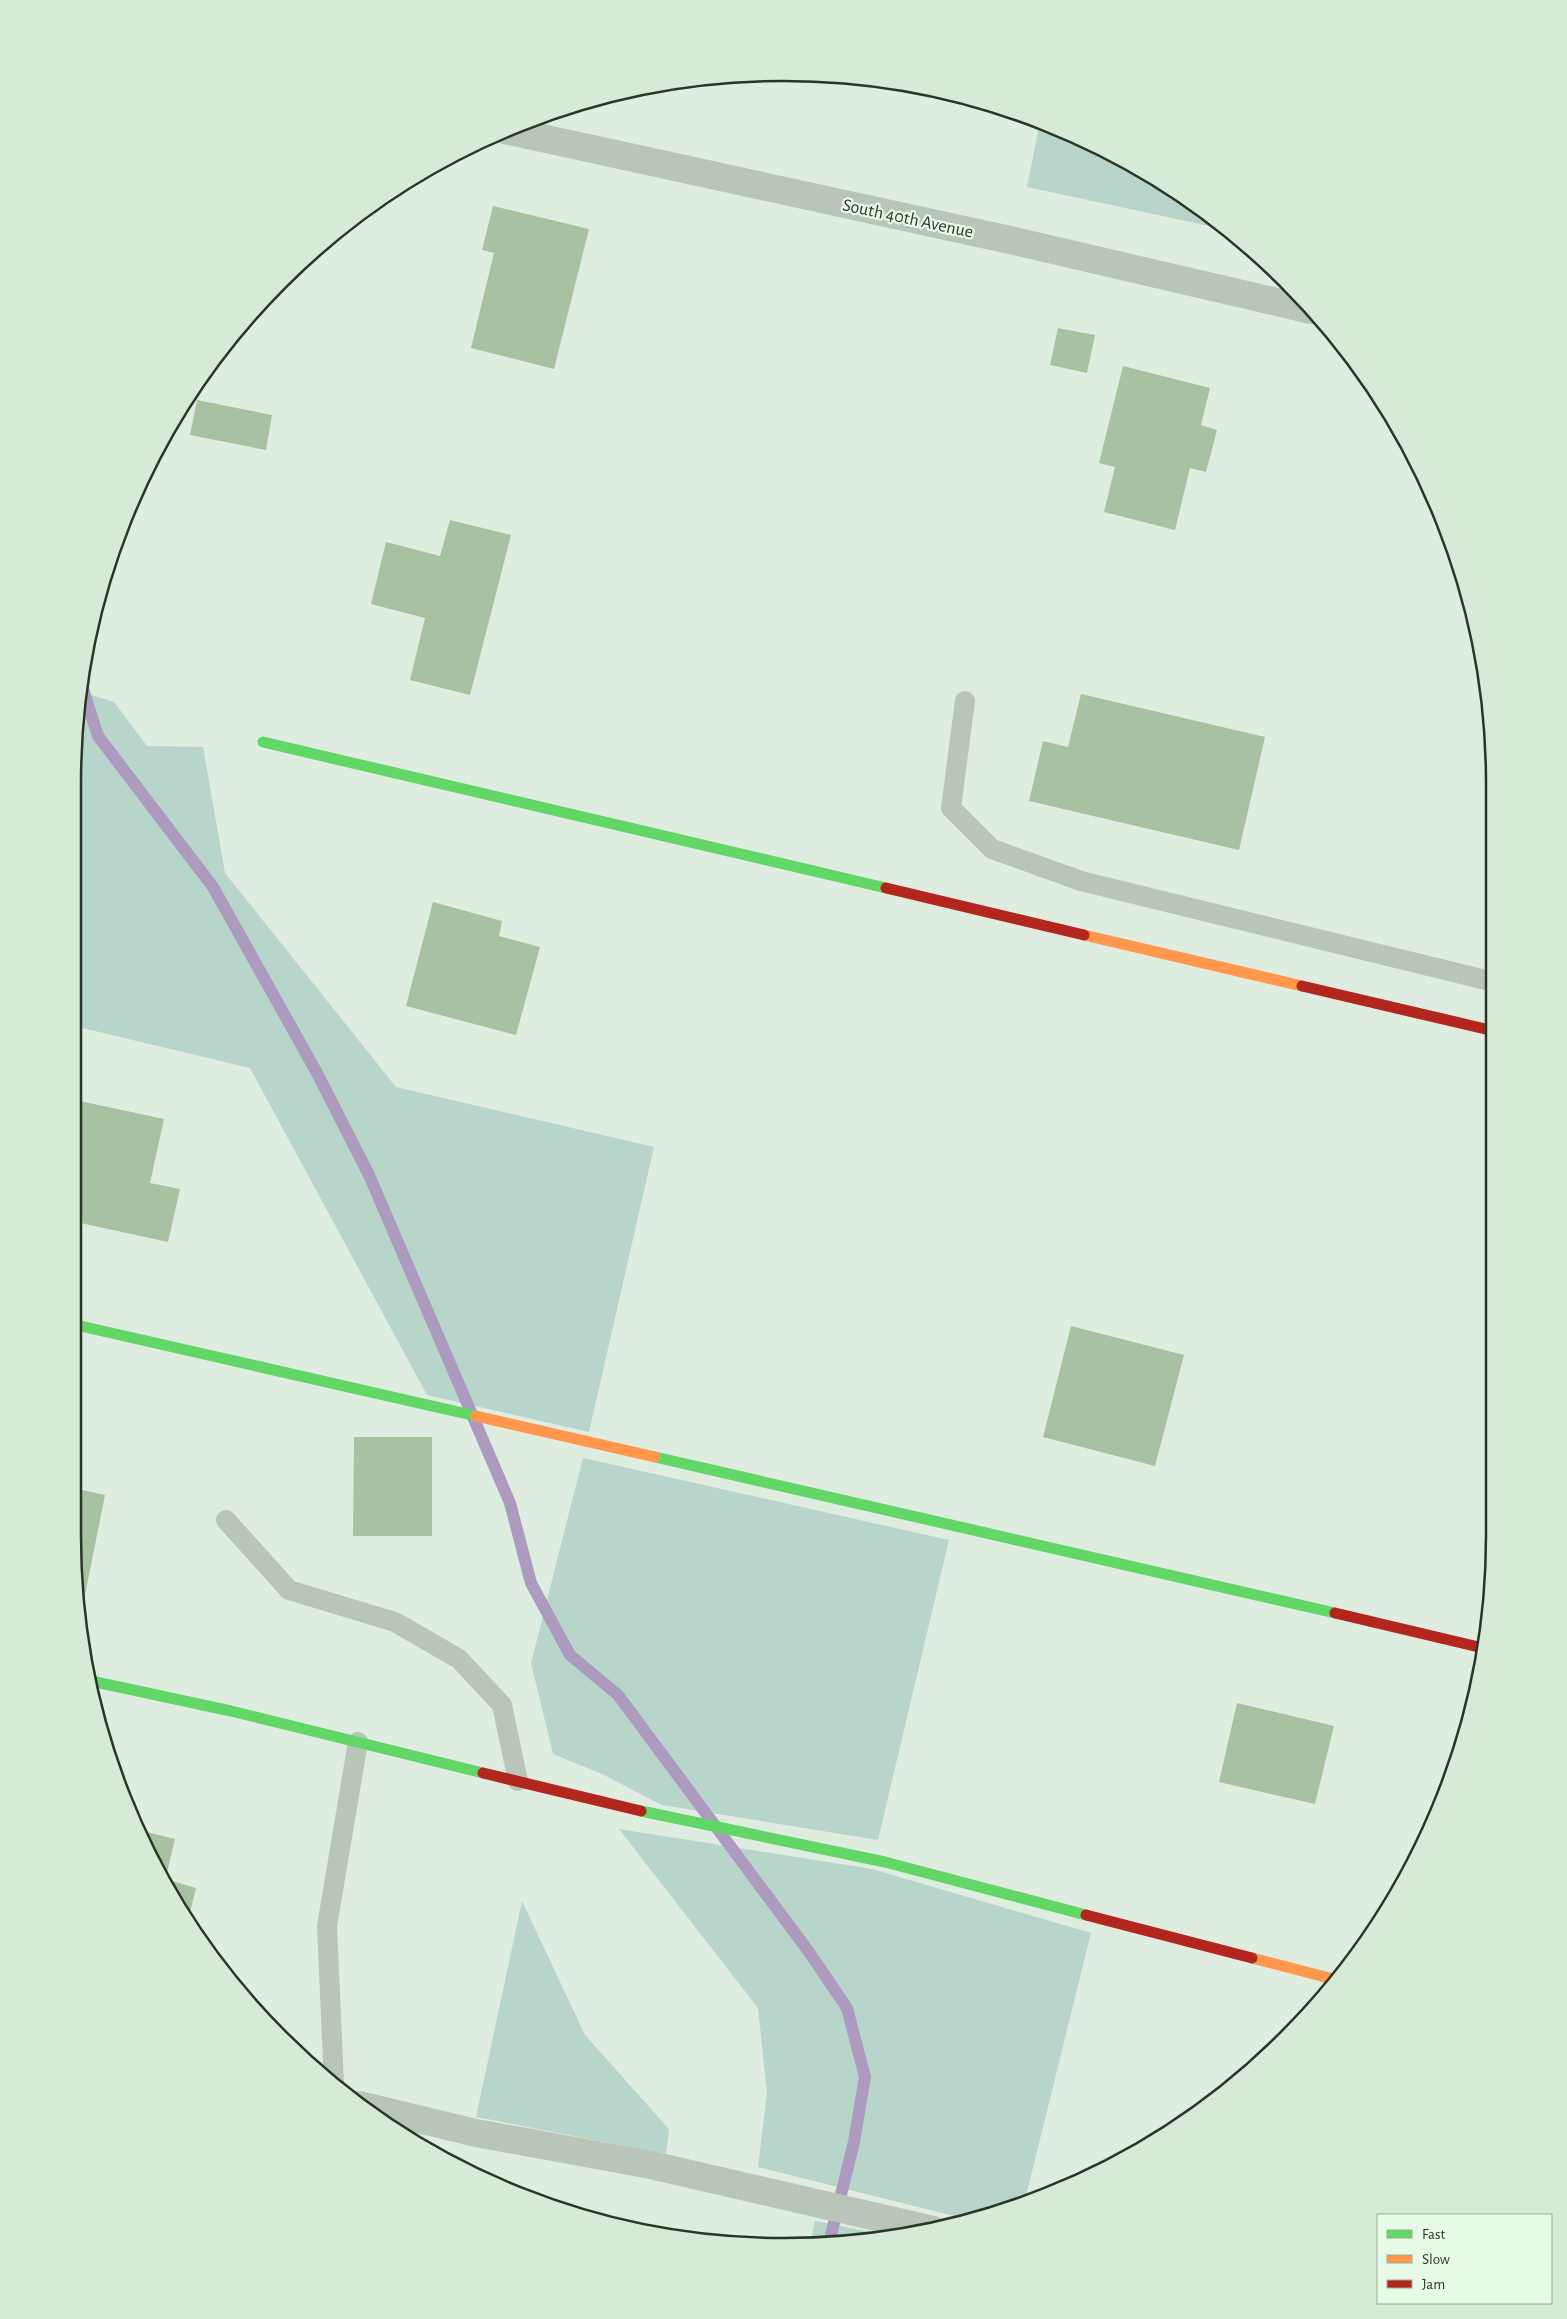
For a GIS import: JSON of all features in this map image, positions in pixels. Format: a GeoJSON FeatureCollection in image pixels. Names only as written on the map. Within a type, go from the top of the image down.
{"type":"FeatureCollection","features":[{"type":"Feature","properties":{"kind":"street","name":"South 40th Avenue"},"geometry":{"type":"LineString","coordinates":[[520,133],[1010,240],[1299,307]]}},
{"type":"Feature","properties":{"kind":"street"},"geometry":{"type":"LineString","coordinates":[[263,742],[1486,1029]]}},
{"type":"Feature","properties":{"kind":"street"},"geometry":{"type":"LineString","coordinates":[[81,1327],[474,1417],[886,1507],[1477,1646]]}},
{"type":"Feature","properties":{"kind":"street"},"geometry":{"type":"LineString","coordinates":[[97,1683],[231,1711],[655,1815],[884,1862],[1329,1978]]}},
{"type":"Feature","properties":{"kind":"street"},"geometry":{"type":"LineString","coordinates":[[380,2110],[476,2133],[651,2164],[913,2225]]}},
{"type":"Feature","properties":{"kind":"lane"},"geometry":{"type":"LineString","coordinates":[[964,701],[951,808],[992,849],[1082,881],[1486,980]]}},
{"type":"Feature","properties":{"kind":"lane"},"geometry":{"type":"LineString","coordinates":[[226,1520],[289,1590],[395,1622],[459,1659],[502,1705],[518,1781]]}},
{"type":"Feature","properties":{"kind":"lane"},"geometry":{"type":"LineString","coordinates":[[334,2074],[327,1926],[358,1742]]}},
{"type":"Feature","properties":{"kind":"shaded area"},"geometry":{"type":"Polygon","coordinates":[[[1038,130],[1094,154],[1135,175],[1212,227],[1027,187],[1038,130]]]}},
{"type":"Feature","properties":{"kind":"shaded area"},"geometry":{"type":"Polygon","coordinates":[[[87,694],[114,702],[147,746],[203,747],[225,873],[396,1087],[654,1147],[589,1432],[427,1395],[250,1068],[81,1028],[81,784],[87,694]]]}},
{"type":"Feature","properties":{"kind":"shaded area"},"geometry":{"type":"Polygon","coordinates":[[[583,1458],[949,1540],[878,1840],[662,1805],[602,1774],[553,1754],[531,1663],[583,1458]]]}},
{"type":"Feature","properties":{"kind":"shaded area"},"geometry":{"type":"Polygon","coordinates":[[[619,1829],[872,1869],[1091,1933],[1027,2193],[955,2216],[758,2167],[767,2093],[758,2008],[619,1829]]]}},
{"type":"Feature","properties":{"kind":"shaded area"},"geometry":{"type":"Polygon","coordinates":[[[522,1901],[585,2035],[669,2129],[666,2154],[476,2117],[522,1901]]]}},
{"type":"Feature","properties":{"kind":"shaded area"},"geometry":{"type":"Polygon","coordinates":[[[815,2221],[872,2232],[829,2236],[812,2237],[815,2221]]]}},
{"type":"Feature","properties":{"kind":"building"},"geometry":{"type":"Polygon","coordinates":[[[493,206],[589,229],[554,369],[471,348],[494,253],[482,250],[493,206]]]}},
{"type":"Feature","properties":{"kind":"building"},"geometry":{"type":"Polygon","coordinates":[[[1058,328],[1095,335],[1087,373],[1050,365],[1058,328]]]}},
{"type":"Feature","properties":{"kind":"building"},"geometry":{"type":"Polygon","coordinates":[[[1123,366],[1210,388],[1201,425],[1217,430],[1206,472],[1190,468],[1175,530],[1104,512],[1115,467],[1099,463],[1123,366]]]}},
{"type":"Feature","properties":{"kind":"building"},"geometry":{"type":"Polygon","coordinates":[[[197,400],[272,415],[266,450],[190,435],[197,400]]]}},
{"type":"Feature","properties":{"kind":"building"},"geometry":{"type":"Polygon","coordinates":[[[450,520],[511,535],[470,695],[410,680],[425,618],[371,604],[386,542],[440,556],[450,520]]]}},
{"type":"Feature","properties":{"kind":"building"},"geometry":{"type":"Polygon","coordinates":[[[1081,694],[1265,737],[1239,850],[1029,801],[1043,741],[1068,747],[1081,694]]]}},
{"type":"Feature","properties":{"kind":"building"},"geometry":{"type":"Polygon","coordinates":[[[433,902],[502,921],[499,936],[540,947],[516,1035],[406,1006],[433,902]]]}},
{"type":"Feature","properties":{"kind":"building"},"geometry":{"type":"Polygon","coordinates":[[[81,1101],[164,1119],[150,1183],[180,1189],[168,1242],[81,1223],[81,1101]]]}},
{"type":"Feature","properties":{"kind":"building"},"geometry":{"type":"Polygon","coordinates":[[[1071,1326],[1184,1355],[1155,1466],[1043,1437],[1071,1326]]]}},
{"type":"Feature","properties":{"kind":"building"},"geometry":{"type":"Polygon","coordinates":[[[354,1437],[432,1437],[432,1536],[353,1536],[354,1437]]]}},
{"type":"Feature","properties":{"kind":"building"},"geometry":{"type":"Polygon","coordinates":[[[81,1490],[105,1495],[84,1598],[81,1490]]]}},
{"type":"Feature","properties":{"kind":"building"},"geometry":{"type":"Polygon","coordinates":[[[1237,1703],[1334,1726],[1315,1804],[1219,1782],[1237,1703]]]}},
{"type":"Feature","properties":{"kind":"building"},"geometry":{"type":"Polygon","coordinates":[[[148,1832],[175,1839],[167,1872],[148,1832]]]}},
{"type":"Feature","properties":{"kind":"building"},"geometry":{"type":"Polygon","coordinates":[[[172,1881],[196,1888],[190,1911],[172,1881]]]}},
{"type":"Feature","properties":{"kind":"waterway"},"geometry":{"type":"LineString","coordinates":[[86,700],[98,736],[213,887],[317,1073],[369,1175],[510,1503],[531,1583],[570,1655],[618,1695],[809,1952],[847,2008],[865,2077],[854,2142],[831,2236]]}},
{"type":"Feature","properties":{"kind":"traffic: fast"},"geometry":{"type":"LineString","coordinates":[[263,742],[886,888]]}},
{"type":"Feature","properties":{"kind":"traffic: fast"},"geometry":{"type":"LineString","coordinates":[[81,1326],[476,1416]]}},
{"type":"Feature","properties":{"kind":"traffic: fast"},"geometry":{"type":"LineString","coordinates":[[655,1457],[1335,1613]]}},
{"type":"Feature","properties":{"kind":"traffic: fast"},"geometry":{"type":"LineString","coordinates":[[97,1682],[231,1711],[483,1773]]}},
{"type":"Feature","properties":{"kind":"traffic: fast"},"geometry":{"type":"LineString","coordinates":[[641,1811],[885,1862],[1086,1915]]}},
{"type":"Feature","properties":{"kind":"traffic: slow"},"geometry":{"type":"LineString","coordinates":[[1084,935],[1302,986]]}},
{"type":"Feature","properties":{"kind":"traffic: slow"},"geometry":{"type":"LineString","coordinates":[[476,1416],[655,1457]]}},
{"type":"Feature","properties":{"kind":"traffic: slow"},"geometry":{"type":"LineString","coordinates":[[1252,1958],[1329,1978]]}},
{"type":"Feature","properties":{"kind":"traffic: jam"},"geometry":{"type":"LineString","coordinates":[[886,888],[1084,935]]}},
{"type":"Feature","properties":{"kind":"traffic: jam"},"geometry":{"type":"LineString","coordinates":[[1302,986],[1486,1029]]}},
{"type":"Feature","properties":{"kind":"traffic: jam"},"geometry":{"type":"LineString","coordinates":[[1335,1613],[1477,1646]]}},
{"type":"Feature","properties":{"kind":"traffic: jam"},"geometry":{"type":"LineString","coordinates":[[483,1773],[641,1811]]}},
{"type":"Feature","properties":{"kind":"traffic: jam"},"geometry":{"type":"LineString","coordinates":[[1086,1915],[1252,1958]]}}]}
